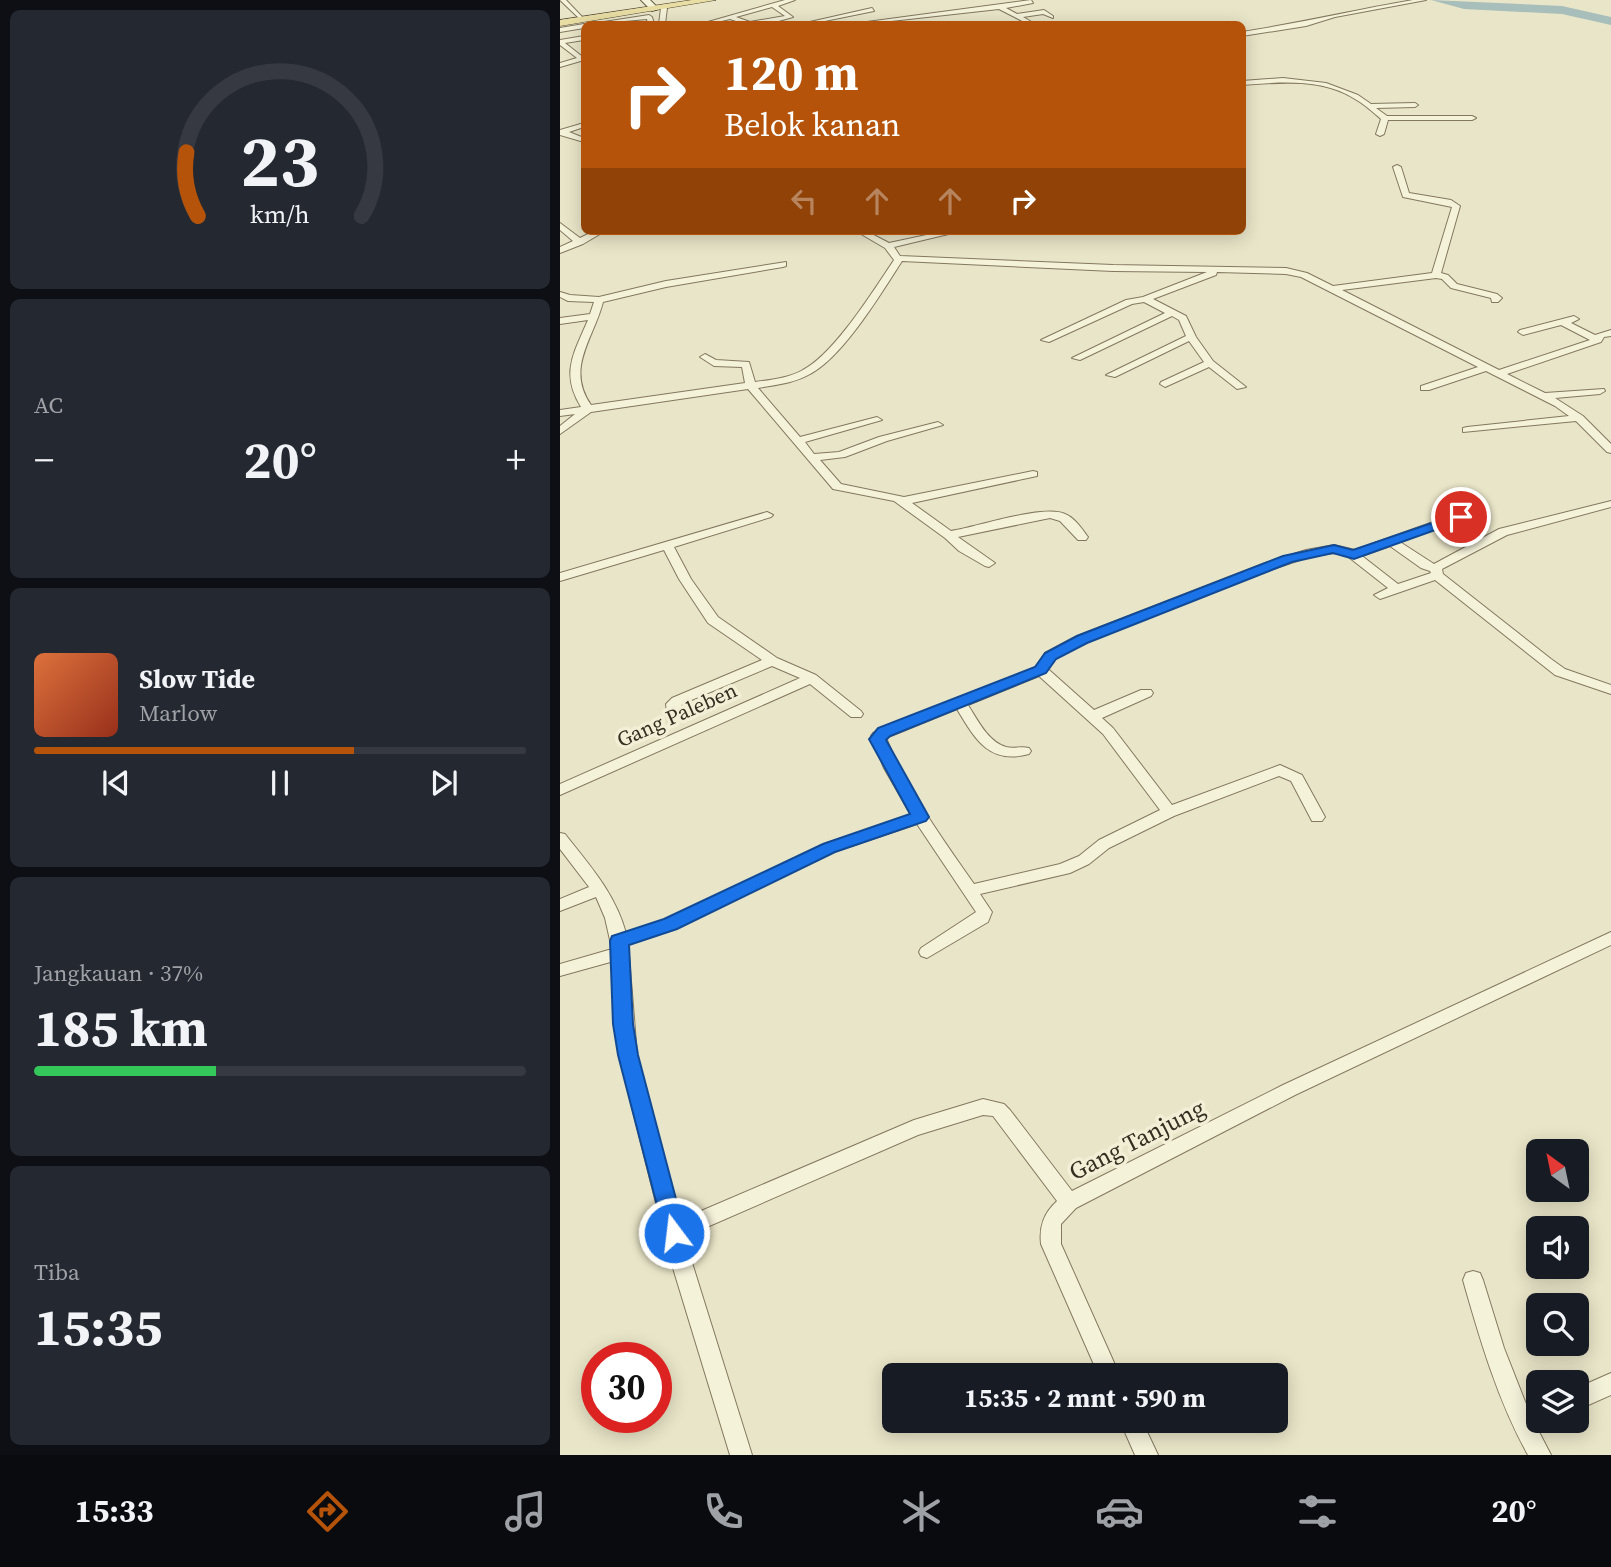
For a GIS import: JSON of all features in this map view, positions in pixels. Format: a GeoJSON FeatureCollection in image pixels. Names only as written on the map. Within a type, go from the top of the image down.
{"type":"FeatureCollection","features":[{"type":"Feature","properties":{"kind":"main road"},"geometry":{"type":"LineString","coordinates":[[597,21],[711,0]]}},
{"type":"Feature","properties":{"kind":"main road"},"geometry":{"type":"LineString","coordinates":[[560,23],[581,23]]}},
{"type":"Feature","properties":{"kind":"street"},"geometry":{"type":"LineString","coordinates":[[563,0],[585,21]]}},
{"type":"Feature","properties":{"kind":"street"},"geometry":{"type":"LineString","coordinates":[[645,0],[660,8],[662,21]]}},
{"type":"Feature","properties":{"kind":"street"},"geometry":{"type":"LineString","coordinates":[[717,21],[792,0]]}},
{"type":"Feature","properties":{"kind":"street"},"geometry":{"type":"LineString","coordinates":[[982,0],[1025,21]]}},
{"type":"Feature","properties":{"kind":"street"},"geometry":{"type":"LineString","coordinates":[[1246,33],[1306,24],[1311,20],[1347,12],[1374,10],[1423,0]]}},
{"type":"Feature","properties":{"kind":"street"},"geometry":{"type":"LineString","coordinates":[[874,21],[1031,2]]}},
{"type":"Feature","properties":{"kind":"street"},"geometry":{"type":"LineString","coordinates":[[860,3],[893,21]]}},
{"type":"Feature","properties":{"kind":"street"},"geometry":{"type":"LineString","coordinates":[[773,5],[790,17],[778,21]]}},
{"type":"Feature","properties":{"kind":"street"},"geometry":{"type":"LineString","coordinates":[[726,7],[746,13]]}},
{"type":"Feature","properties":{"kind":"street"},"geometry":{"type":"LineString","coordinates":[[819,21],[872,10]]}},
{"type":"Feature","properties":{"kind":"street"},"geometry":{"type":"LineString","coordinates":[[1014,16],[1040,12],[1050,14],[1051,17]]}},
{"type":"Feature","properties":{"kind":"street"},"geometry":{"type":"LineString","coordinates":[[606,21],[644,17],[651,18],[651,21]]}},
{"type":"Feature","properties":{"kind":"street"},"geometry":{"type":"LineString","coordinates":[[731,17],[741,21]]}},
{"type":"Feature","properties":{"kind":"street"},"geometry":{"type":"LineString","coordinates":[[560,30],[581,25]]}},
{"type":"Feature","properties":{"kind":"street"},"geometry":{"type":"LineString","coordinates":[[560,42],[581,38]]}},
{"type":"Feature","properties":{"kind":"street"},"geometry":{"type":"LineString","coordinates":[[560,42],[581,58]]}},
{"type":"Feature","properties":{"kind":"street"},"geometry":{"type":"LineString","coordinates":[[560,53],[581,48]]}},
{"type":"Feature","properties":{"kind":"street"},"geometry":{"type":"LineString","coordinates":[[560,65],[581,59]]}},
{"type":"Feature","properties":{"kind":"street"},"geometry":{"type":"LineString","coordinates":[[1246,83],[1287,80],[1324,83],[1372,106],[1385,118],[1472,118]]}},
{"type":"Feature","properties":{"kind":"street"},"geometry":{"type":"LineString","coordinates":[[1324,83],[1334,80]]}},
{"type":"Feature","properties":{"kind":"street"},"geometry":{"type":"LineString","coordinates":[[1320,94],[1342,90]]}},
{"type":"Feature","properties":{"kind":"street"},"geometry":{"type":"LineString","coordinates":[[1372,106],[1415,105]]}},
{"type":"Feature","properties":{"kind":"street"},"geometry":{"type":"LineString","coordinates":[[1380,134],[1385,118]]}},
{"type":"Feature","properties":{"kind":"street"},"geometry":{"type":"LineString","coordinates":[[560,133],[581,126]]}},
{"type":"Feature","properties":{"kind":"street"},"geometry":{"type":"LineString","coordinates":[[560,133],[581,139]]}},
{"type":"Feature","properties":{"kind":"street"},"geometry":{"type":"LineString","coordinates":[[1397,167],[1406,195],[1448,202],[1456,206],[1436,275]]}},
{"type":"Feature","properties":{"kind":"street"},"geometry":{"type":"LineString","coordinates":[[560,226],[580,242]]}},
{"type":"Feature","properties":{"kind":"street"},"geometry":{"type":"LineString","coordinates":[[560,250],[593,235]]}},
{"type":"Feature","properties":{"kind":"street"},"geometry":{"type":"LineString","coordinates":[[869,235],[887,246],[898,258],[1113,268],[1286,271],[1304,275],[1542,396],[1579,418],[1611,450]]}},
{"type":"Feature","properties":{"kind":"street"},"geometry":{"type":"LineString","coordinates":[[887,246],[938,235]]}},
{"type":"Feature","properties":{"kind":"street"},"geometry":{"type":"LineString","coordinates":[[560,413],[789,379],[816,366],[841,338],[898,258]]}},
{"type":"Feature","properties":{"kind":"street"},"geometry":{"type":"LineString","coordinates":[[562,294],[568,298],[599,300],[666,284],[783,264]]}},
{"type":"Feature","properties":{"kind":"street"},"geometry":{"type":"LineString","coordinates":[[1046,340],[1129,302],[1145,299],[1217,271]]}},
{"type":"Feature","properties":{"kind":"street"},"geometry":{"type":"LineString","coordinates":[[1332,289],[1436,275],[1447,278],[1454,286],[1494,296],[1497,298],[1495,300]]}},
{"type":"Feature","properties":{"kind":"street"},"geometry":{"type":"LineString","coordinates":[[1145,299],[1183,318],[1191,337],[1210,363],[1241,387]]}},
{"type":"Feature","properties":{"kind":"street"},"geometry":{"type":"LineString","coordinates":[[588,409],[575,385],[576,359],[596,316],[599,300]]}},
{"type":"Feature","properties":{"kind":"street"},"geometry":{"type":"LineString","coordinates":[[1077,358],[1174,312]]}},
{"type":"Feature","properties":{"kind":"street"},"geometry":{"type":"LineString","coordinates":[[560,321],[596,316]]}},
{"type":"Feature","properties":{"kind":"street"},"geometry":{"type":"LineString","coordinates":[[1523,332],[1574,320]]}},
{"type":"Feature","properties":{"kind":"street"},"geometry":{"type":"LineString","coordinates":[[1562,322],[1598,340]]}},
{"type":"Feature","properties":{"kind":"street"},"geometry":{"type":"LineString","coordinates":[[1496,374],[1598,340],[1600,335],[1611,333]]}},
{"type":"Feature","properties":{"kind":"street"},"geometry":{"type":"LineString","coordinates":[[1111,375],[1191,337]]}},
{"type":"Feature","properties":{"kind":"street"},"geometry":{"type":"LineString","coordinates":[[705,357],[714,363],[746,364],[751,386],[837,487],[880,493],[902,501],[963,548],[989,563]]}},
{"type":"Feature","properties":{"kind":"street"},"geometry":{"type":"LineString","coordinates":[[1165,384],[1210,363]]}},
{"type":"Feature","properties":{"kind":"street"},"geometry":{"type":"LineString","coordinates":[[1425,387],[1459,382],[1483,368]]}},
{"type":"Feature","properties":{"kind":"street"},"geometry":{"type":"LineString","coordinates":[[1542,396],[1600,391]]}},
{"type":"Feature","properties":{"kind":"street"},"geometry":{"type":"LineString","coordinates":[[560,430],[588,409]]}},
{"type":"Feature","properties":{"kind":"street"},"geometry":{"type":"LineString","coordinates":[[1467,430],[1579,418]]}},
{"type":"Feature","properties":{"kind":"street"},"geometry":{"type":"LineString","coordinates":[[798,441],[877,420]]}},
{"type":"Feature","properties":{"kind":"street"},"geometry":{"type":"LineString","coordinates":[[813,457],[841,455],[883,439],[938,425]]}},
{"type":"Feature","properties":{"kind":"street"},"geometry":{"type":"LineString","coordinates":[[902,501],[1033,474]]}},
{"type":"Feature","properties":{"kind":"street"},"geometry":{"type":"LineString","coordinates":[[1380,595],[1436,572],[1503,533],[1611,504]]}},
{"type":"Feature","properties":{"kind":"street"},"geometry":{"type":"LineString","coordinates":[[1354,555],[1476,510]]}},
{"type":"Feature","properties":{"kind":"street"},"geometry":{"type":"LineString","coordinates":[[948,535],[979,531],[1051,514],[1070,523],[1082,537]]}},
{"type":"Feature","properties":{"kind":"street"},"geometry":{"type":"LineString","coordinates":[[560,577],[767,515]]}},
{"type":"Feature","properties":{"kind":"street"},"geometry":{"type":"LineString","coordinates":[[1391,541],[1436,572],[1546,663],[1560,672],[1611,690]]}},
{"type":"Feature","properties":{"kind":"street"},"geometry":{"type":"LineString","coordinates":[[668,546],[685,579],[713,620],[772,661],[811,678],[856,714]]}},
{"type":"Feature","properties":{"kind":"street"},"geometry":{"type":"LineString","coordinates":[[927,952],[984,915],[920,817],[877,739],[884,732],[1041,670],[1050,656],[1082,639],[1288,559],[1334,549],[1354,555],[1395,589]]}},
{"type":"Feature","properties":{"kind":"street"},"geometry":{"type":"LineString","coordinates":[[673,719],[673,704],[677,701],[772,661]]}},
{"type":"Feature","properties":{"kind":"street"},"geometry":{"type":"LineString","coordinates":[[1041,670],[1093,716],[1136,767],[1168,812]]}},
{"type":"Feature","properties":{"kind":"street","name":"Gang Paleben"},"geometry":{"type":"LineString","coordinates":[[560,790],[811,678]]}},
{"type":"Feature","properties":{"kind":"street"},"geometry":{"type":"LineString","coordinates":[[1093,716],[1146,693]]}},
{"type":"Feature","properties":{"kind":"street"},"geometry":{"type":"LineString","coordinates":[[960,702],[990,746],[1013,754],[1024,751]]}},
{"type":"Feature","properties":{"kind":"street"},"geometry":{"type":"LineString","coordinates":[[969,891],[1063,869],[1084,860],[1104,844],[1168,812],[1281,765],[1297,778],[1317,817]]}},
{"type":"Feature","properties":{"kind":"street"},"geometry":{"type":"LineString","coordinates":[[560,970],[620,947],[829,848],[920,817]]}},
{"type":"Feature","properties":{"kind":"street"},"geometry":{"type":"LineString","coordinates":[[560,838],[599,889],[611,912],[620,947],[623,1024],[628,1055],[674,1233],[741,1455]]}},
{"type":"Feature","properties":{"kind":"street"},"geometry":{"type":"LineString","coordinates":[[560,905],[599,889]]}},
{"type":"Feature","properties":{"kind":"street","name":"Gang Tanjung"},"geometry":{"type":"LineString","coordinates":[[674,1233],[914,1128],[992,1106],[1004,1115],[1069,1202],[1277,1096],[1611,938]]}},
{"type":"Feature","properties":{"kind":"street"},"geometry":{"type":"LineString","coordinates":[[1069,1202],[1051,1218],[1048,1231],[1051,1244],[1104,1363]]}},
{"type":"Feature","properties":{"kind":"street"},"geometry":{"type":"LineString","coordinates":[[1473,1280],[1498,1364],[1526,1413]]}},
{"type":"Feature","properties":{"kind":"street"},"geometry":{"type":"LineString","coordinates":[[1589,1394],[1611,1384]]}},
{"type":"Feature","properties":{"kind":"street"},"geometry":{"type":"LineString","coordinates":[[1137,1433],[1147,1455]]}},
{"type":"Feature","properties":{"kind":"street"},"geometry":{"type":"LineString","coordinates":[[1534,1433],[1540,1455]]}},
{"type":"Feature","properties":{"kind":"waterway"},"geometry":{"type":"LineString","coordinates":[[1437,0],[1464,5],[1562,10],[1611,21]]}},
{"type":"Feature","properties":{"kind":"route"},"geometry":{"type":"LineString","coordinates":[[674,1233],[628,1055],[623,1024],[619,941],[670,924],[829,848],[884,827],[920,817],[877,739],[884,732],[1041,670],[1050,656],[1082,639],[1288,559],[1334,549],[1354,555],[1461,517]]}}]}
